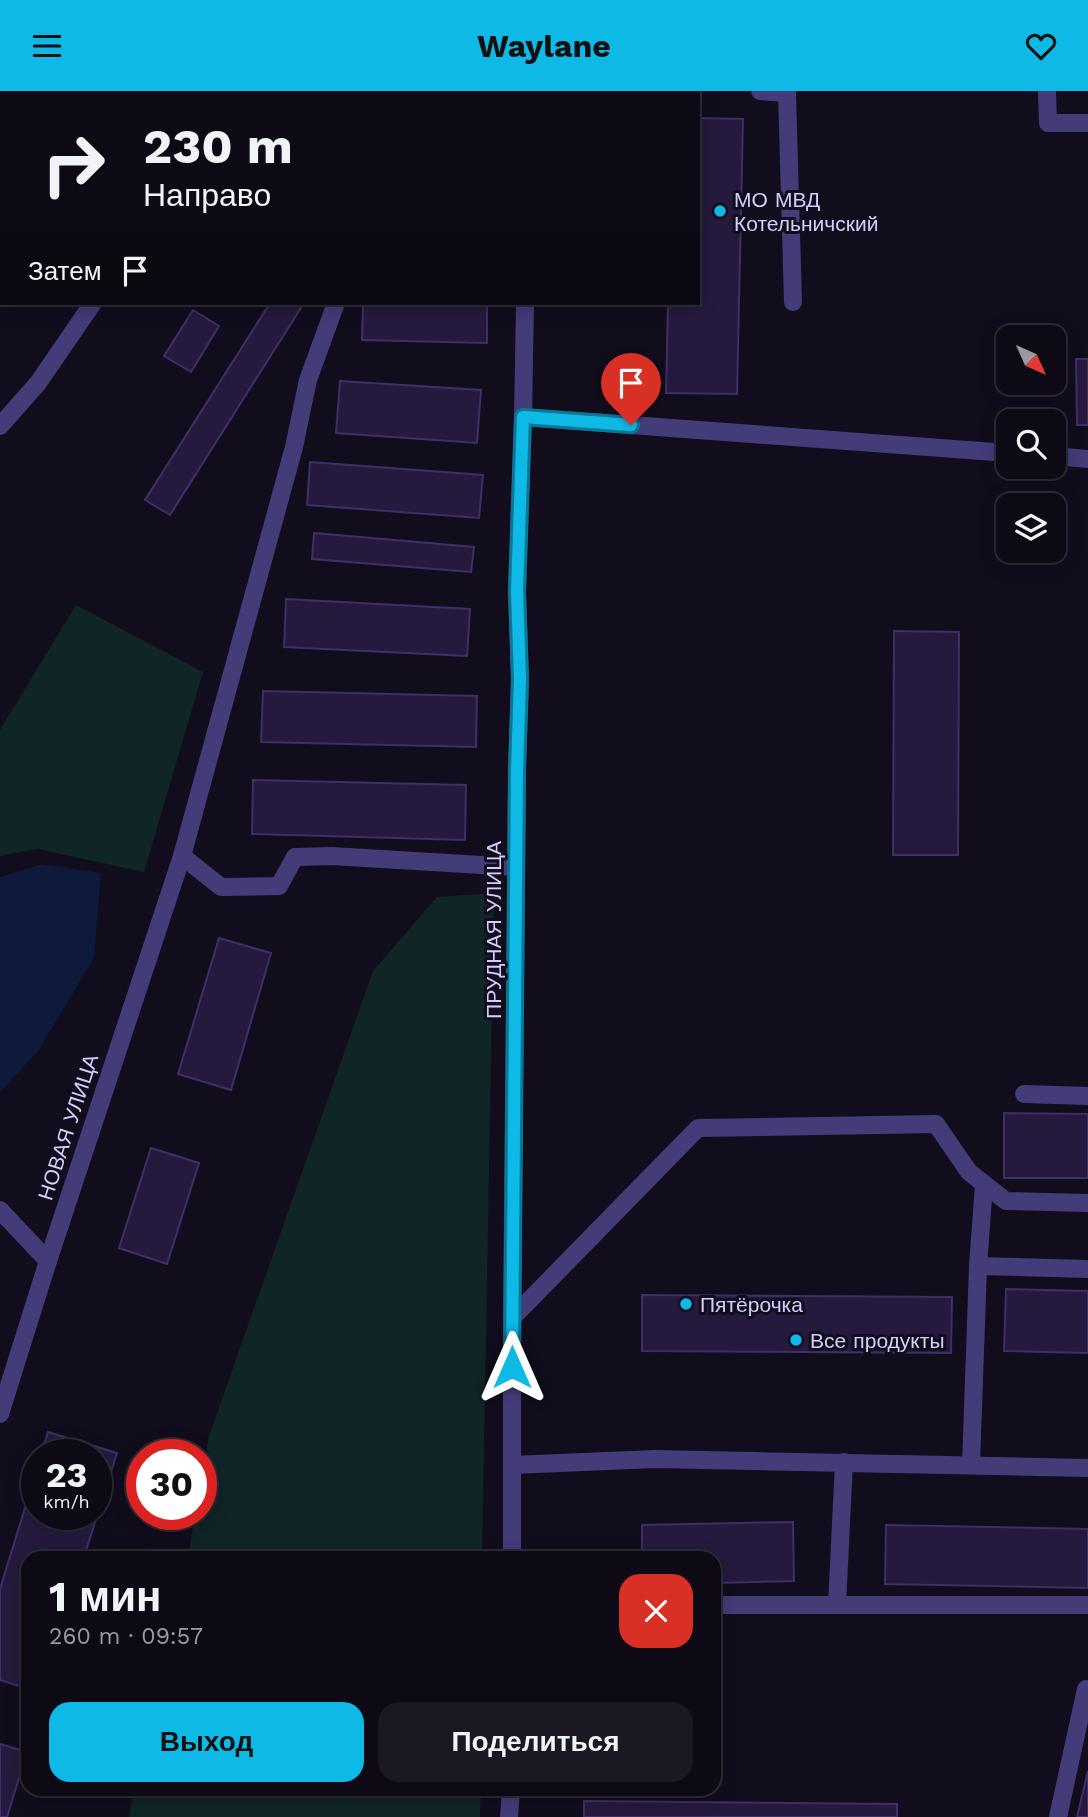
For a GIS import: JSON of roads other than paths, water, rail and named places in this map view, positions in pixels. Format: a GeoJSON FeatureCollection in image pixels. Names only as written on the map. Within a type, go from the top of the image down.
{"type":"FeatureCollection","features":[{"type":"Feature","properties":{"kind":"street"},"geometry":{"type":"LineString","coordinates":[[760,91],[787,93],[793,302]]}},
{"type":"Feature","properties":{"kind":"street"},"geometry":{"type":"LineString","coordinates":[[1047,91],[1048,123],[1088,123]]}},
{"type":"Feature","properties":{"kind":"street"},"geometry":{"type":"LineString","coordinates":[[0,426],[38,383],[92,305]]}},
{"type":"Feature","properties":{"kind":"street","name":"НОВАЯ УЛИЦА"},"geometry":{"type":"LineString","coordinates":[[0,1413],[182,856],[294,447],[309,380],[335,305]]}},
{"type":"Feature","properties":{"kind":"street","name":"ПРУДНАЯ УЛИЦА"},"geometry":{"type":"LineString","coordinates":[[512,1551],[516,867],[520,679],[517,591],[525,305]]}},
{"type":"Feature","properties":{"kind":"street"},"geometry":{"type":"LineString","coordinates":[[523,417],[996,452]]}},
{"type":"Feature","properties":{"kind":"street"},"geometry":{"type":"LineString","coordinates":[[1066,457],[1088,459]]}},
{"type":"Feature","properties":{"kind":"street"},"geometry":{"type":"LineString","coordinates":[[182,856],[221,887],[279,886],[295,857],[332,856],[516,867]]}},
{"type":"Feature","properties":{"kind":"street"},"geometry":{"type":"LineString","coordinates":[[1024,1094],[1088,1095]]}},
{"type":"Feature","properties":{"kind":"street"},"geometry":{"type":"LineString","coordinates":[[512,1318],[698,1128],[936,1124],[969,1172],[1006,1201],[1088,1203]]}},
{"type":"Feature","properties":{"kind":"street"},"geometry":{"type":"LineString","coordinates":[[971,1465],[978,1266],[984,1184]]}},
{"type":"Feature","properties":{"kind":"street"},"geometry":{"type":"LineString","coordinates":[[0,1210],[48,1261]]}},
{"type":"Feature","properties":{"kind":"street"},"geometry":{"type":"LineString","coordinates":[[978,1266],[1088,1269]]}},
{"type":"Feature","properties":{"kind":"street"},"geometry":{"type":"LineString","coordinates":[[512,1465],[655,1459],[1088,1468]]}},
{"type":"Feature","properties":{"kind":"street"},"geometry":{"type":"LineString","coordinates":[[837,1605],[844,1462]]}},
{"type":"Feature","properties":{"kind":"street"},"geometry":{"type":"LineString","coordinates":[[721,1605],[1088,1605]]}},
{"type":"Feature","properties":{"kind":"street"},"geometry":{"type":"LineString","coordinates":[[1058,1817],[1086,1689],[1088,1690]]}},
{"type":"Feature","properties":{"kind":"street"},"geometry":{"type":"LineString","coordinates":[[509,1817],[510,1796]]}},
{"type":"Feature","properties":{"kind":"water"},"geometry":{"type":"Polygon","coordinates":[[[42,864],[101,873],[94,958],[38,1051],[0,1092],[0,877],[42,864]]]}},
{"type":"Feature","properties":{"kind":"place","name":"МО МВД Котельничский"},"geometry":{"type":"Point","coordinates":[720,211]}},
{"type":"Feature","properties":{"kind":"place","name":"Пятёрочка"},"geometry":{"type":"Point","coordinates":[686,1304]}},
{"type":"Feature","properties":{"kind":"place","name":"Все продукты"},"geometry":{"type":"Point","coordinates":[796,1340]}}]}
